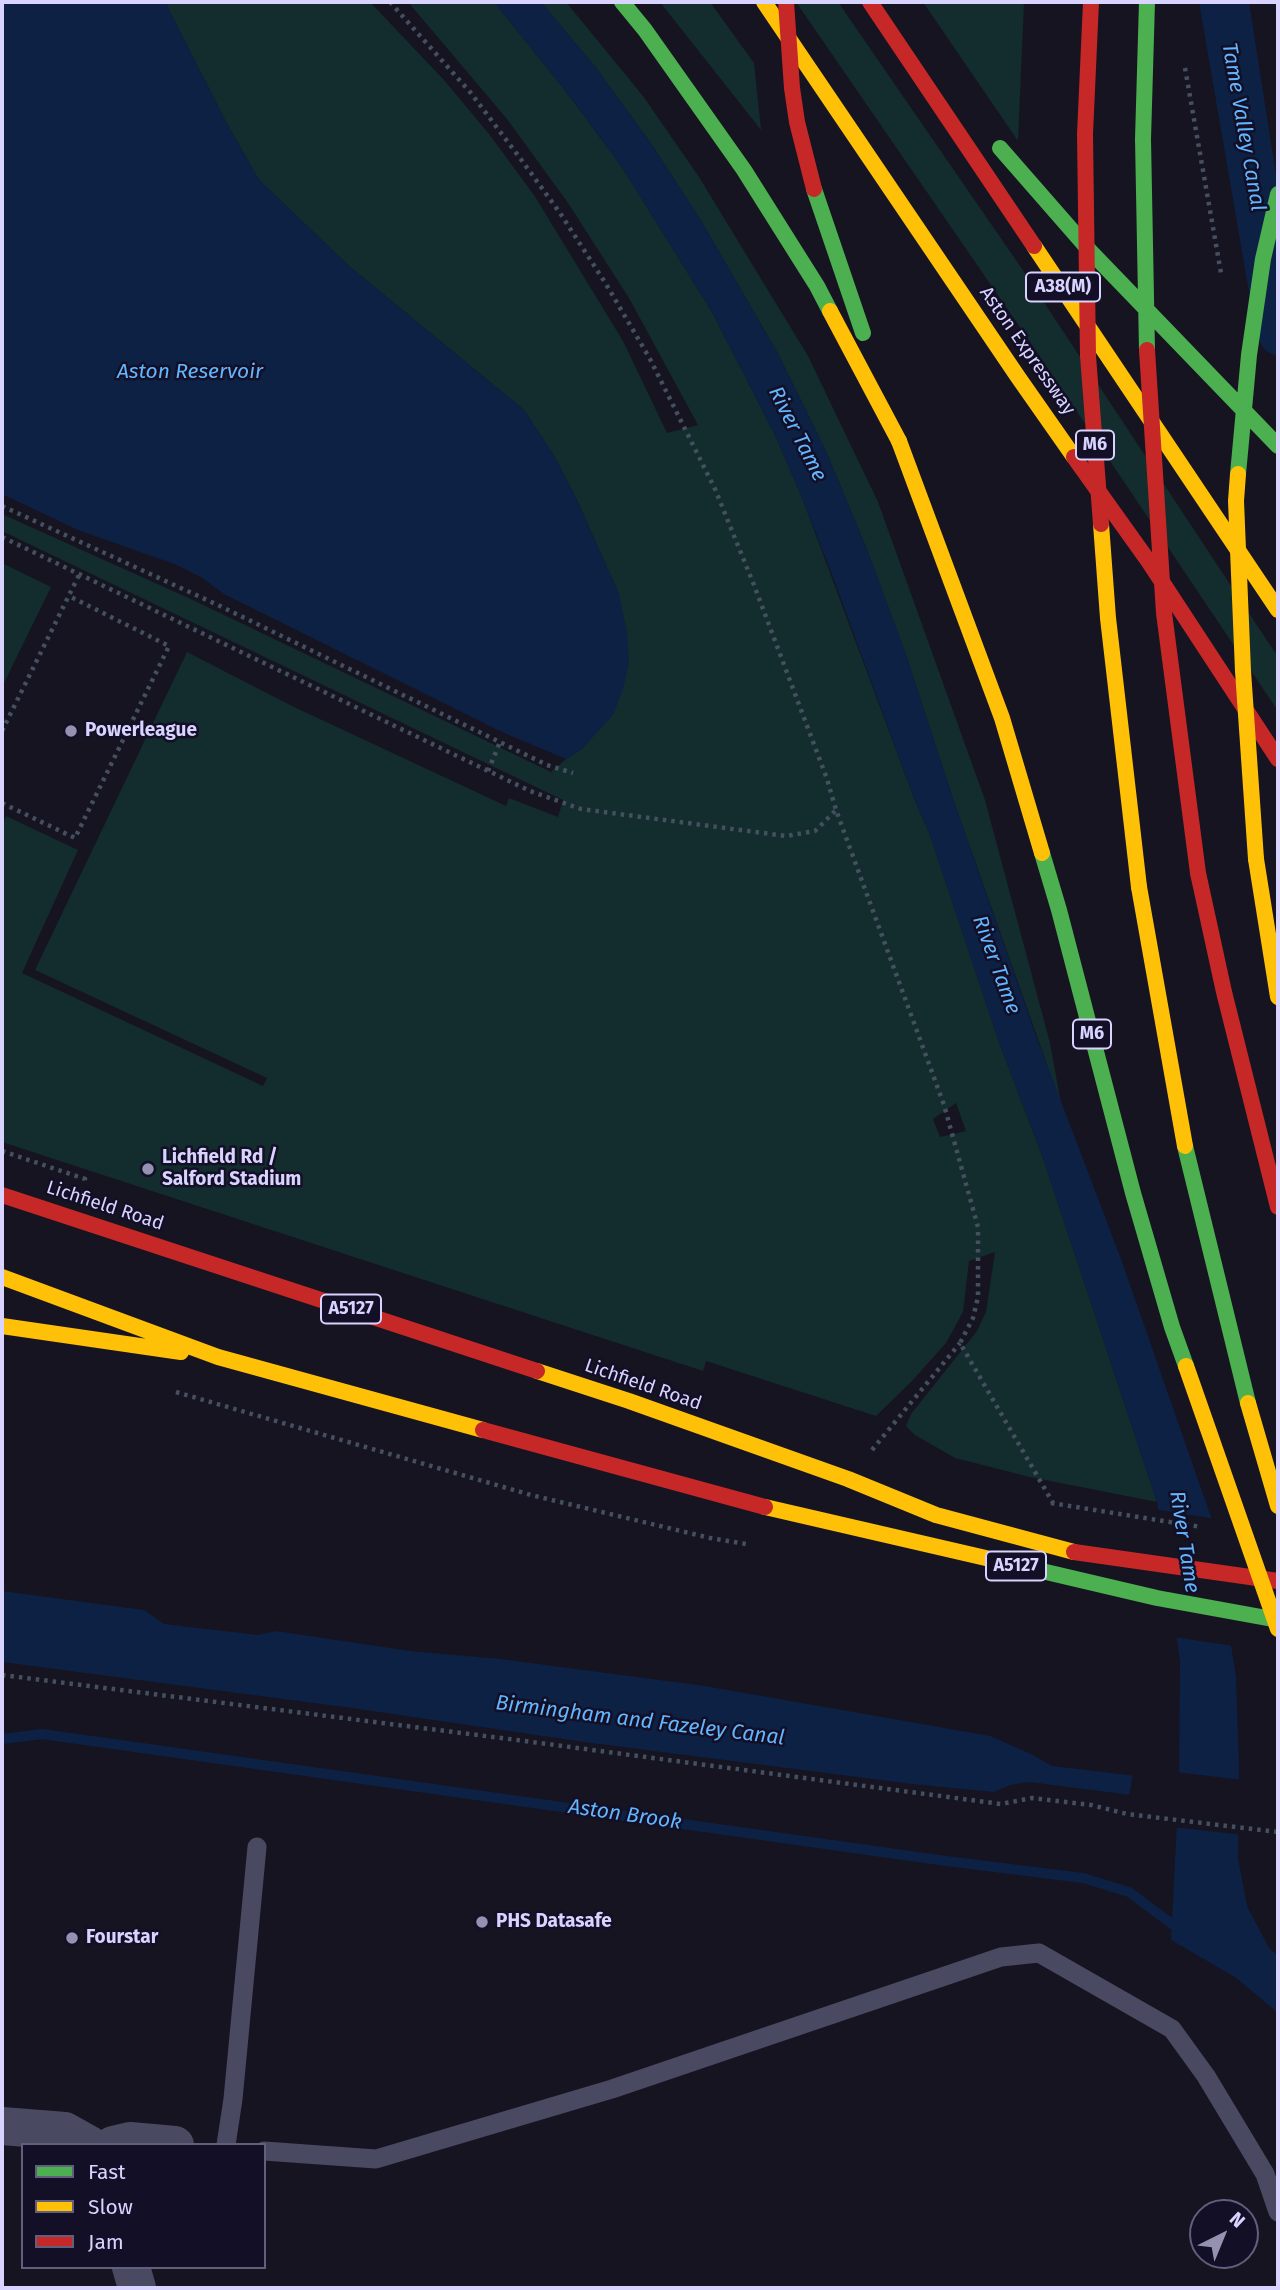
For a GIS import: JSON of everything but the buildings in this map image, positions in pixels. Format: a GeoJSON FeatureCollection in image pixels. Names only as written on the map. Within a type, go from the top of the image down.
{"type":"FeatureCollection","features":[{"type":"Feature","properties":{"kind":"main road"},"geometry":{"type":"LineString","coordinates":[[622,2],[653,40],[759,193],[817,286],[899,441]]}},
{"type":"Feature","properties":{"kind":"main road","name":"Aston Expressway"},"geometry":{"type":"LineString","coordinates":[[764,2],[1018,377],[1149,562],[1278,759]]}},
{"type":"Feature","properties":{"kind":"main road","name":"M6"},"geometry":{"type":"LineString","coordinates":[[786,2],[792,88],[814,189],[899,441],[1002,718],[1059,910],[1133,1193],[1172,1327],[1278,1629]]}},
{"type":"Feature","properties":{"kind":"main road","name":"A38(M)"},"geometry":{"type":"LineString","coordinates":[[870,2],[1278,610]]}},
{"type":"Feature","properties":{"kind":"main road"},"geometry":{"type":"LineString","coordinates":[[878,2],[941,78]]}},
{"type":"Feature","properties":{"kind":"main road","name":"M6"},"geometry":{"type":"LineString","coordinates":[[1091,2],[1085,134],[1088,356],[1108,618],[1139,887],[1187,1159],[1242,1382],[1278,1506]]}},
{"type":"Feature","properties":{"kind":"main road"},"geometry":{"type":"LineString","coordinates":[[1147,2],[1143,139],[1147,371],[1164,612],[1198,873],[1278,1207]]}},
{"type":"Feature","properties":{"kind":"main road","name":"A38(M)"},"geometry":{"type":"LineString","coordinates":[[996,143],[1090,251],[1278,446]]}},
{"type":"Feature","properties":{"kind":"main road"},"geometry":{"type":"LineString","coordinates":[[1278,194],[1263,259],[1249,355],[1236,501],[1243,671],[1256,859],[1278,997]]}},
{"type":"Feature","properties":{"kind":"main road","name":"Lichfield Road"},"geometry":{"type":"LineString","coordinates":[[2,1195],[629,1401],[848,1479],[936,1515],[1083,1554],[1278,1581]]}},
{"type":"Feature","properties":{"kind":"main road"},"geometry":{"type":"LineString","coordinates":[[14,1217],[74,1217]]}},
{"type":"Feature","properties":{"kind":"main road","name":"A5127"},"geometry":{"type":"LineString","coordinates":[[2,1277],[218,1357],[745,1502],[1157,1598],[1278,1620]]}},
{"type":"Feature","properties":{"kind":"main road"},"geometry":{"type":"LineString","coordinates":[[2,1326],[218,1357]]}},
{"type":"Feature","properties":{"kind":"street"},"geometry":{"type":"LineString","coordinates":[[2,2126],[65,2132],[86,2143]]}},
{"type":"Feature","properties":{"kind":"street"},"geometry":{"type":"LineString","coordinates":[[122,2143],[152,2143]]}},
{"type":"Feature","properties":{"kind":"street"},"geometry":{"type":"LineString","coordinates":[[132,2269],[137,2288]]}},
{"type":"Feature","properties":{"kind":"lane"},"geometry":{"type":"LineString","coordinates":[[226,2143],[233,2099],[257,1847]]}},
{"type":"Feature","properties":{"kind":"lane"},"geometry":{"type":"LineString","coordinates":[[266,2151],[376,2159],[612,2088],[1001,1957],[1040,1953],[1172,2029],[1206,2076],[1265,2174],[1278,2212]]}},
{"type":"Feature","properties":{"kind":"path"},"geometry":{"type":"LineString","coordinates":[[390,2],[470,92],[520,158],[606,284],[650,359],[715,489],[759,598],[944,1105],[978,1227],[978,1297],[973,1318],[960,1343],[848,1479]]}},
{"type":"Feature","properties":{"kind":"path"},"geometry":{"type":"LineString","coordinates":[[2,506],[232,612],[547,765],[573,773]]}},
{"type":"Feature","properties":{"kind":"path"},"geometry":{"type":"LineString","coordinates":[[2,537],[530,792],[582,809],[786,836],[815,831],[836,810]]}},
{"type":"Feature","properties":{"kind":"path"},"geometry":{"type":"LineString","coordinates":[[2,731],[79,575]]}},
{"type":"Feature","properties":{"kind":"path"},"geometry":{"type":"LineString","coordinates":[[2,803],[75,838],[169,646],[69,596]]}},
{"type":"Feature","properties":{"kind":"path"},"geometry":{"type":"LineString","coordinates":[[488,771],[500,742]]}},
{"type":"Feature","properties":{"kind":"path"},"geometry":{"type":"LineString","coordinates":[[960,1343],[1054,1503]]}},
{"type":"Feature","properties":{"kind":"path"},"geometry":{"type":"LineString","coordinates":[[170,1390],[531,1495],[710,1538],[748,1544]]}},
{"type":"Feature","properties":{"kind":"path"},"geometry":{"type":"LineString","coordinates":[[1147,1518],[1210,1528]]}},
{"type":"Feature","properties":{"kind":"path"},"geometry":{"type":"LineString","coordinates":[[2,1675],[1002,1804],[1032,1798],[1091,1805],[1127,1814],[1278,1832]]}},
{"type":"Feature","properties":{"kind":"green space"},"geometry":{"type":"Polygon","coordinates":[[[165,2],[370,2],[444,80],[489,134],[534,195],[623,341],[667,433],[698,425],[629,298],[568,203],[507,119],[408,2],[494,2],[622,167],[712,312],[774,433],[801,495],[930,835],[1000,1045],[1043,1158],[1157,1502],[1030,1477],[955,1458],[915,1435],[906,1426],[911,1414],[977,1331],[986,1312],[995,1252],[969,1261],[963,1312],[946,1343],[876,1416],[706,1361],[703,1371],[2,1142],[2,825],[6,816],[78,850],[22,973],[263,1086],[267,1078],[35,970],[187,652],[292,706],[506,806],[509,798],[558,817],[563,800],[2,531],[2,514],[195,601],[551,772],[583,748],[619,594],[576,498],[553,454],[524,410],[349,266],[259,180],[165,2]],[[956,1103],[933,1119],[940,1137],[966,1131],[956,1103]]]}},
{"type":"Feature","properties":{"kind":"green space"},"geometry":{"type":"Polygon","coordinates":[[[541,2],[566,2],[643,96],[699,177],[808,356],[878,502],[985,800],[1050,1043],[1061,1104],[954,802],[906,655],[866,547],[825,449],[777,352],[700,219],[652,145],[597,69],[541,2]]]}},
{"type":"Feature","properties":{"kind":"green space"},"geometry":{"type":"Polygon","coordinates":[[[660,2],[710,2],[754,63],[761,130],[660,2]]]}},
{"type":"Feature","properties":{"kind":"green space"},"geometry":{"type":"Polygon","coordinates":[[[796,2],[838,2],[1020,266],[1278,657],[1278,711],[1024,333],[796,2]]]}},
{"type":"Feature","properties":{"kind":"green space"},"geometry":{"type":"Polygon","coordinates":[[[923,2],[1024,2],[1018,141],[923,2]]]}},
{"type":"Feature","properties":{"kind":"green space"},"geometry":{"type":"Polygon","coordinates":[[[2,563],[51,587],[2,687],[2,563]]]}},
{"type":"Feature","properties":{"kind":"water","name":"Aston Reservoir"},"geometry":{"type":"Polygon","coordinates":[[[2,2],[165,2],[259,180],[349,266],[524,410],[553,454],[576,498],[619,594],[627,632],[629,663],[623,689],[613,715],[583,748],[566,759],[502,732],[224,594],[201,577],[177,565],[78,530],[2,494],[2,2]]]}},
{"type":"Feature","properties":{"kind":"water"},"geometry":{"type":"Polygon","coordinates":[[[494,2],[541,2],[597,69],[652,145],[700,219],[777,352],[825,449],[866,547],[906,655],[1035,1033],[1121,1259],[1211,1517],[1236,1677],[1238,1858],[1247,1906],[1269,1948],[1278,1956],[1278,2013],[1235,1977],[1171,1940],[1178,1801],[1029,1782],[1010,1785],[994,1792],[912,1784],[2,1662],[2,1591],[144,1610],[164,1624],[258,1635],[276,1631],[410,1651],[500,1659],[705,1686],[990,1736],[1052,1766],[1179,1781],[1180,1661],[1157,1502],[1043,1158],[1000,1045],[930,835],[834,580],[774,433],[712,312],[622,167],[494,2]]]}},
{"type":"Feature","properties":{"kind":"water"},"geometry":{"type":"Polygon","coordinates":[[[1199,2],[1249,2],[1278,188],[1278,318],[1254,321],[1199,2]]]}},
{"type":"Feature","properties":{"kind":"pier"},"geometry":{"type":"Polygon","coordinates":[[[1154,1509],[1215,1519],[1234,1646],[1173,1637],[1154,1509]]]}},
{"type":"Feature","properties":{"kind":"pier"},"geometry":{"type":"Polygon","coordinates":[[[1133,1772],[1175,1777],[1175,1772],[1243,1780],[1243,1785],[1278,1790],[1278,1816],[1242,1812],[1242,1835],[1174,1827],[1174,1804],[1129,1798],[1133,1772]]]}},
{"type":"Feature","properties":{"kind":"waterway","name":"Tame Valley Canal"},"geometry":{"type":"LineString","coordinates":[[1266,265],[1278,336]]}},
{"type":"Feature","properties":{"kind":"waterway","name":"Aston Brook"},"geometry":{"type":"LineString","coordinates":[[2,1739],[42,1734],[1083,1878],[1129,1892],[1172,1924],[1183,1928]]}},
{"type":"Feature","properties":{"kind":"traffic: fast"},"geometry":{"type":"LineString","coordinates":[[622,2],[645,30],[744,170],[830,311]]}},
{"type":"Feature","properties":{"kind":"traffic: fast"},"geometry":{"type":"LineString","coordinates":[[1147,2],[1143,139],[1147,350]]}},
{"type":"Feature","properties":{"kind":"traffic: fast"},"geometry":{"type":"LineString","coordinates":[[1000,148],[1090,251],[1278,446]]}},
{"type":"Feature","properties":{"kind":"traffic: fast"},"geometry":{"type":"LineString","coordinates":[[814,189],[863,333]]}},
{"type":"Feature","properties":{"kind":"traffic: fast"},"geometry":{"type":"LineString","coordinates":[[1238,474],[1249,355],[1263,259],[1278,194]]}},
{"type":"Feature","properties":{"kind":"traffic: fast"},"geometry":{"type":"LineString","coordinates":[[1042,853],[1133,1193],[1186,1366]]}},
{"type":"Feature","properties":{"kind":"traffic: fast"},"geometry":{"type":"LineString","coordinates":[[1185,1146],[1248,1403]]}},
{"type":"Feature","properties":{"kind":"traffic: fast"},"geometry":{"type":"LineString","coordinates":[[1029,1568],[1157,1598],[1278,1620]]}},
{"type":"Feature","properties":{"kind":"traffic: slow"},"geometry":{"type":"LineString","coordinates":[[764,2],[1074,457]]}},
{"type":"Feature","properties":{"kind":"traffic: slow"},"geometry":{"type":"LineString","coordinates":[[1034,246],[1278,610]]}},
{"type":"Feature","properties":{"kind":"traffic: slow"},"geometry":{"type":"LineString","coordinates":[[830,311],[899,441]]}},
{"type":"Feature","properties":{"kind":"traffic: slow"},"geometry":{"type":"LineString","coordinates":[[899,441],[1002,718],[1042,853]]}},
{"type":"Feature","properties":{"kind":"traffic: slow"},"geometry":{"type":"LineString","coordinates":[[1238,474],[1236,501],[1243,671],[1256,859]]}},
{"type":"Feature","properties":{"kind":"traffic: slow"},"geometry":{"type":"LineString","coordinates":[[1101,524],[1108,618],[1139,887]]}},
{"type":"Feature","properties":{"kind":"traffic: slow"},"geometry":{"type":"LineString","coordinates":[[1256,859],[1278,997]]}},
{"type":"Feature","properties":{"kind":"traffic: slow"},"geometry":{"type":"LineString","coordinates":[[1139,887],[1185,1146]]}},
{"type":"Feature","properties":{"kind":"traffic: slow"},"geometry":{"type":"LineString","coordinates":[[2,1277],[218,1357],[483,1430]]}},
{"type":"Feature","properties":{"kind":"traffic: slow"},"geometry":{"type":"LineString","coordinates":[[2,1326],[181,1352]]}},
{"type":"Feature","properties":{"kind":"traffic: slow"},"geometry":{"type":"LineString","coordinates":[[1186,1366],[1278,1629]]}},
{"type":"Feature","properties":{"kind":"traffic: slow"},"geometry":{"type":"LineString","coordinates":[[537,1371],[848,1479],[936,1515],[1074,1552]]}},
{"type":"Feature","properties":{"kind":"traffic: slow"},"geometry":{"type":"LineString","coordinates":[[1248,1403],[1278,1506]]}},
{"type":"Feature","properties":{"kind":"traffic: slow"},"geometry":{"type":"LineString","coordinates":[[765,1507],[1029,1568]]}},
{"type":"Feature","properties":{"kind":"traffic: jam"},"geometry":{"type":"LineString","coordinates":[[786,2],[797,122],[814,189]]}},
{"type":"Feature","properties":{"kind":"traffic: jam"},"geometry":{"type":"LineString","coordinates":[[870,2],[1034,246]]}},
{"type":"Feature","properties":{"kind":"traffic: jam"},"geometry":{"type":"LineString","coordinates":[[1091,2],[1085,134],[1088,356],[1101,524]]}},
{"type":"Feature","properties":{"kind":"traffic: jam"},"geometry":{"type":"LineString","coordinates":[[1147,350],[1164,613],[1198,873]]}},
{"type":"Feature","properties":{"kind":"traffic: jam"},"geometry":{"type":"LineString","coordinates":[[1074,457],[1149,562],[1278,759]]}},
{"type":"Feature","properties":{"kind":"traffic: jam"},"geometry":{"type":"LineString","coordinates":[[1198,873],[1224,992],[1278,1207]]}},
{"type":"Feature","properties":{"kind":"traffic: jam"},"geometry":{"type":"LineString","coordinates":[[2,1195],[537,1371]]}},
{"type":"Feature","properties":{"kind":"traffic: jam"},"geometry":{"type":"LineString","coordinates":[[483,1430],[765,1507]]}},
{"type":"Feature","properties":{"kind":"traffic: jam"},"geometry":{"type":"LineString","coordinates":[[1074,1552],[1278,1581]]}},
{"type":"Feature","properties":{"kind":"place","name":"Powerleague"},"geometry":{"type":"Point","coordinates":[71,731]}},
{"type":"Feature","properties":{"kind":"place","name":"Lichfield Rd / Salford Stadium"},"geometry":{"type":"Point","coordinates":[148,1169]}},
{"type":"Feature","properties":{"kind":"place","name":"PHS Datasafe"},"geometry":{"type":"Point","coordinates":[482,1922]}},
{"type":"Feature","properties":{"kind":"place","name":"Fourstar"},"geometry":{"type":"Point","coordinates":[72,1938]}},
{"type":"Feature","properties":{"kind":"water label","name":"River Tame"},"geometry":{"type":"Point","coordinates":[797,434]}},
{"type":"Feature","properties":{"kind":"water label","name":"River Tame"},"geometry":{"type":"Point","coordinates":[996,965]}},
{"type":"Feature","properties":{"kind":"water label","name":"River Tame"},"geometry":{"type":"Point","coordinates":[1184,1542]}},
{"type":"Feature","properties":{"kind":"water label","name":"Birmingham and Fazeley Canal"},"geometry":{"type":"Point","coordinates":[640,1721]}}]}
